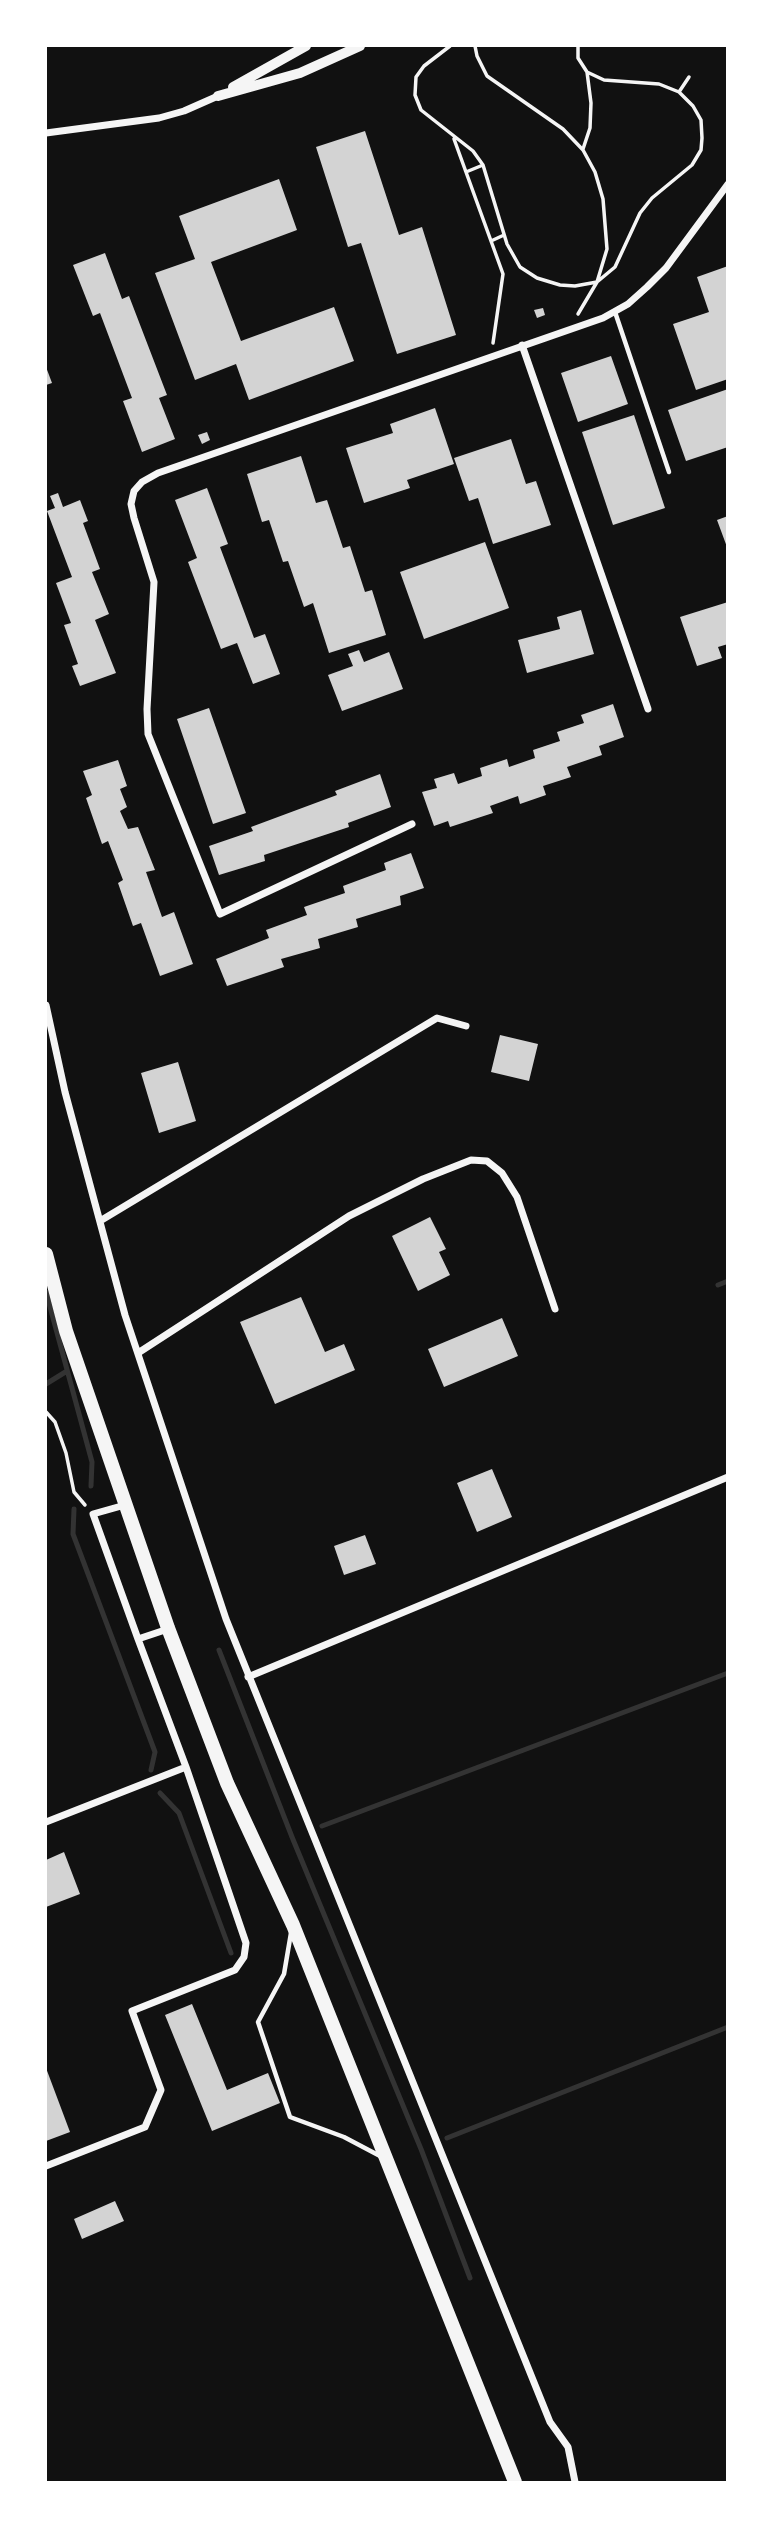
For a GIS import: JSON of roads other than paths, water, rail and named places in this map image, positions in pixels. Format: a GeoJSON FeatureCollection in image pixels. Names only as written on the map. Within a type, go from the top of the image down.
{"type":"FeatureCollection","features":[{"type":"Feature","properties":{"kind":"main road"},"geometry":{"type":"LineString","coordinates":[[46,1254],[66,1331],[125,1505],[227,1783],[293,1925],[515,2483]]}},
{"type":"Feature","properties":{"kind":"street"},"geometry":{"type":"LineString","coordinates":[[46,133],[159,118],[192,108],[306,46]]}},
{"type":"Feature","properties":{"kind":"street"},"geometry":{"type":"LineString","coordinates":[[218,96],[300,73],[360,46]]}},
{"type":"Feature","properties":{"kind":"street"},"geometry":{"type":"LineString","coordinates":[[412,824],[220,914],[148,734],[146,722],[154,582],[131,503],[134,491],[142,482],[158,473],[603,318],[628,304],[666,268],[727,184]]}},
{"type":"Feature","properties":{"kind":"street"},"geometry":{"type":"LineString","coordinates":[[522,345],[648,709]]}},
{"type":"Feature","properties":{"kind":"street"},"geometry":{"type":"LineString","coordinates":[[46,1005],[65,1092],[125,1315],[226,1619],[550,2422],[568,2447],[575,2483]]}},
{"type":"Feature","properties":{"kind":"street"},"geometry":{"type":"LineString","coordinates":[[100,1221],[437,1018],[466,1026]]}},
{"type":"Feature","properties":{"kind":"street"},"geometry":{"type":"LineString","coordinates":[[138,1353],[349,1216],[423,1179],[471,1160],[487,1161],[502,1173],[517,1197],[555,1309]]}},
{"type":"Feature","properties":{"kind":"street"},"geometry":{"type":"LineString","coordinates":[[248,1677],[727,1477]]}},
{"type":"Feature","properties":{"kind":"street"},"geometry":{"type":"LineString","coordinates":[[46,2166],[145,2127],[161,2090],[132,2011],[235,1970],[244,1957],[246,1944],[186,1767],[93,1514],[125,1505]]}},
{"type":"Feature","properties":{"kind":"street"},"geometry":{"type":"LineString","coordinates":[[138,1639],[168,1628]]}},
{"type":"Feature","properties":{"kind":"street"},"geometry":{"type":"LineString","coordinates":[[46,1822],[186,1767]]}},
{"type":"Feature","properties":{"kind":"lane"},"geometry":{"type":"LineString","coordinates":[[615,311],[669,472]]}},
{"type":"Feature","properties":{"kind":"lane"},"geometry":{"type":"LineString","coordinates":[[293,1925],[284,1974],[258,2022],[290,2117],[344,2137],[384,2159]]}},
{"type":"Feature","properties":{"kind":"waterway"},"geometry":{"type":"LineString","coordinates":[[718,1285],[728,1281]]}},
{"type":"Feature","properties":{"kind":"waterway"},"geometry":{"type":"LineString","coordinates":[[46,1292],[92,1462],[91,1486]]}},
{"type":"Feature","properties":{"kind":"waterway"},"geometry":{"type":"LineString","coordinates":[[46,1384],[67,1371]]}},
{"type":"Feature","properties":{"kind":"waterway"},"geometry":{"type":"LineString","coordinates":[[74,1509],[73,1534],[155,1752],[151,1770]]}},
{"type":"Feature","properties":{"kind":"waterway"},"geometry":{"type":"LineString","coordinates":[[219,1650],[292,1837],[421,2149],[470,2278]]}},
{"type":"Feature","properties":{"kind":"waterway"},"geometry":{"type":"LineString","coordinates":[[322,1826],[728,1673]]}},
{"type":"Feature","properties":{"kind":"waterway"},"geometry":{"type":"LineString","coordinates":[[160,1793],[179,1813],[231,1953]]}},
{"type":"Feature","properties":{"kind":"waterway"},"geometry":{"type":"LineString","coordinates":[[447,2138],[728,2027]]}}]}
